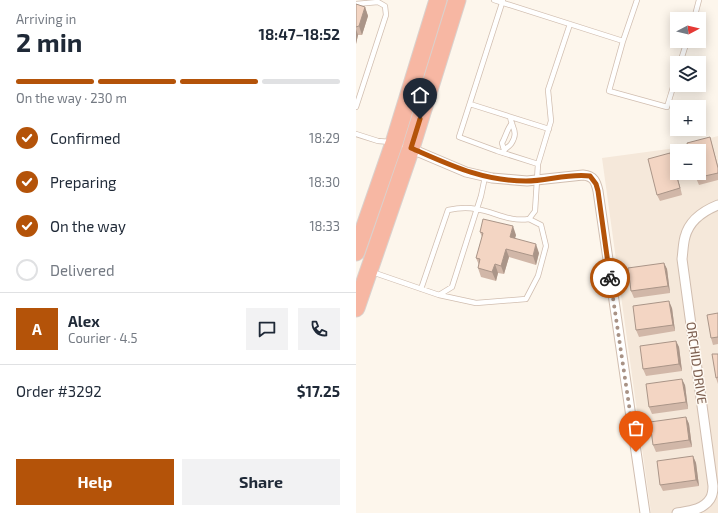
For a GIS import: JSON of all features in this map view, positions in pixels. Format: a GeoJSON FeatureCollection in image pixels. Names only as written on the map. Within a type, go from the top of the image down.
{"type":"FeatureCollection","features":[{"type":"Feature","properties":{"kind":"highway"},"geometry":{"type":"LineString","coordinates":[[356,252],[394,143],[438,0]]}},
{"type":"Feature","properties":{"kind":"highway"},"geometry":{"type":"LineString","coordinates":[[356,308],[411,148],[457,0]]}},
{"type":"Feature","properties":{"kind":"street"},"geometry":{"type":"LineString","coordinates":[[394,143],[411,148],[466,172],[484,176],[516,181],[577,175],[590,176],[596,184],[645,513]]}},
{"type":"Feature","properties":{"kind":"street","name":"ORCHID DRIVE"},"geometry":{"type":"LineString","coordinates":[[677,513],[693,511],[703,507],[711,499],[713,486],[682,259],[685,237],[692,222],[707,209],[718,205]]}},
{"type":"Feature","properties":{"kind":"lane"},"geometry":{"type":"LineString","coordinates":[[494,0],[502,1],[623,41]]}},
{"type":"Feature","properties":{"kind":"lane"},"geometry":{"type":"LineString","coordinates":[[637,0],[623,41],[609,91],[667,107],[672,92]]}},
{"type":"Feature","properties":{"kind":"lane"},"geometry":{"type":"LineString","coordinates":[[696,12],[699,0]]}},
{"type":"Feature","properties":{"kind":"lane"},"geometry":{"type":"LineString","coordinates":[[502,1],[459,137],[538,164]]}},
{"type":"Feature","properties":{"kind":"lane"},"geometry":{"type":"LineString","coordinates":[[356,4],[378,2],[385,6],[386,16],[356,104]]}},
{"type":"Feature","properties":{"kind":"lane"},"geometry":{"type":"LineString","coordinates":[[529,219],[535,211],[538,164],[551,121],[548,90],[570,24]]}},
{"type":"Feature","properties":{"kind":"lane"},"geometry":{"type":"LineString","coordinates":[[470,104],[549,129]]}},
{"type":"Feature","properties":{"kind":"lane"},"geometry":{"type":"LineString","coordinates":[[503,151],[510,146],[515,137],[516,132],[510,117]]}},
{"type":"Feature","properties":{"kind":"lane"},"geometry":{"type":"LineString","coordinates":[[503,151],[502,143],[508,128],[512,123]]}},
{"type":"Feature","properties":{"kind":"lane"},"geometry":{"type":"LineString","coordinates":[[356,134],[378,141],[394,143]]}},
{"type":"Feature","properties":{"kind":"lane"},"geometry":{"type":"LineString","coordinates":[[439,296],[452,287],[477,209],[484,176]]}},
{"type":"Feature","properties":{"kind":"lane"},"geometry":{"type":"LineString","coordinates":[[368,270],[439,296],[476,303],[526,299],[538,276],[546,246],[541,225],[529,219],[518,220],[477,209],[459,208],[448,210],[421,289]]}},
{"type":"Feature","properties":{"kind":"shaded area"},"geometry":{"type":"Polygon","coordinates":[[[718,136],[718,513],[651,513],[602,158],[670,149],[670,180],[706,180],[706,144],[690,144],[718,136]]]}},
{"type":"Feature","properties":{"kind":"building"},"geometry":{"type":"Polygon","coordinates":[[[356,4],[365,7],[359,26],[356,27],[356,4]]]}},
{"type":"Feature","properties":{"kind":"building"},"geometry":{"type":"Polygon","coordinates":[[[710,137],[718,173],[706,176],[706,144],[687,143],[710,137]]]}},
{"type":"Feature","properties":{"kind":"building"},"geometry":{"type":"Polygon","coordinates":[[[670,153],[670,180],[678,180],[680,188],[657,195],[648,159],[670,153]]]}},
{"type":"Feature","properties":{"kind":"building"},"geometry":{"type":"Polygon","coordinates":[[[483,219],[513,226],[510,237],[536,244],[533,256],[506,249],[501,266],[495,264],[492,272],[478,268],[480,259],[476,258],[483,233],[480,232],[483,219]]]}},
{"type":"Feature","properties":{"kind":"building"},"geometry":{"type":"Polygon","coordinates":[[[664,263],[668,286],[631,291],[628,268],[664,263]]]}},
{"type":"Feature","properties":{"kind":"building"},"geometry":{"type":"Polygon","coordinates":[[[669,301],[673,325],[636,330],[633,306],[669,301]]]}},
{"type":"Feature","properties":{"kind":"building"},"geometry":{"type":"Polygon","coordinates":[[[718,313],[718,337],[711,338],[707,315],[718,313]]]}},
{"type":"Feature","properties":{"kind":"building"},"geometry":{"type":"Polygon","coordinates":[[[676,341],[679,364],[643,369],[640,346],[676,341]]]}},
{"type":"Feature","properties":{"kind":"building"},"geometry":{"type":"Polygon","coordinates":[[[712,354],[718,354],[718,377],[716,378],[712,354]]]}},
{"type":"Feature","properties":{"kind":"building"},"geometry":{"type":"Polygon","coordinates":[[[682,379],[686,402],[649,407],[646,384],[682,379]]]}},
{"type":"Feature","properties":{"kind":"building"},"geometry":{"type":"Polygon","coordinates":[[[686,417],[689,440],[653,445],[650,422],[686,417]]]}},
{"type":"Feature","properties":{"kind":"building"},"geometry":{"type":"Polygon","coordinates":[[[693,456],[696,480],[660,485],[657,461],[693,456]]]}},
{"type":"Feature","properties":{"kind":"way so far"},"geometry":{"type":"LineString","coordinates":[[610,278],[636,452]]}},
{"type":"Feature","properties":{"kind":"route"},"geometry":{"type":"LineString","coordinates":[[420,119],[411,148],[466,172],[479,176],[516,181],[577,175],[590,176],[596,184],[598,191],[610,278]]}}]}
